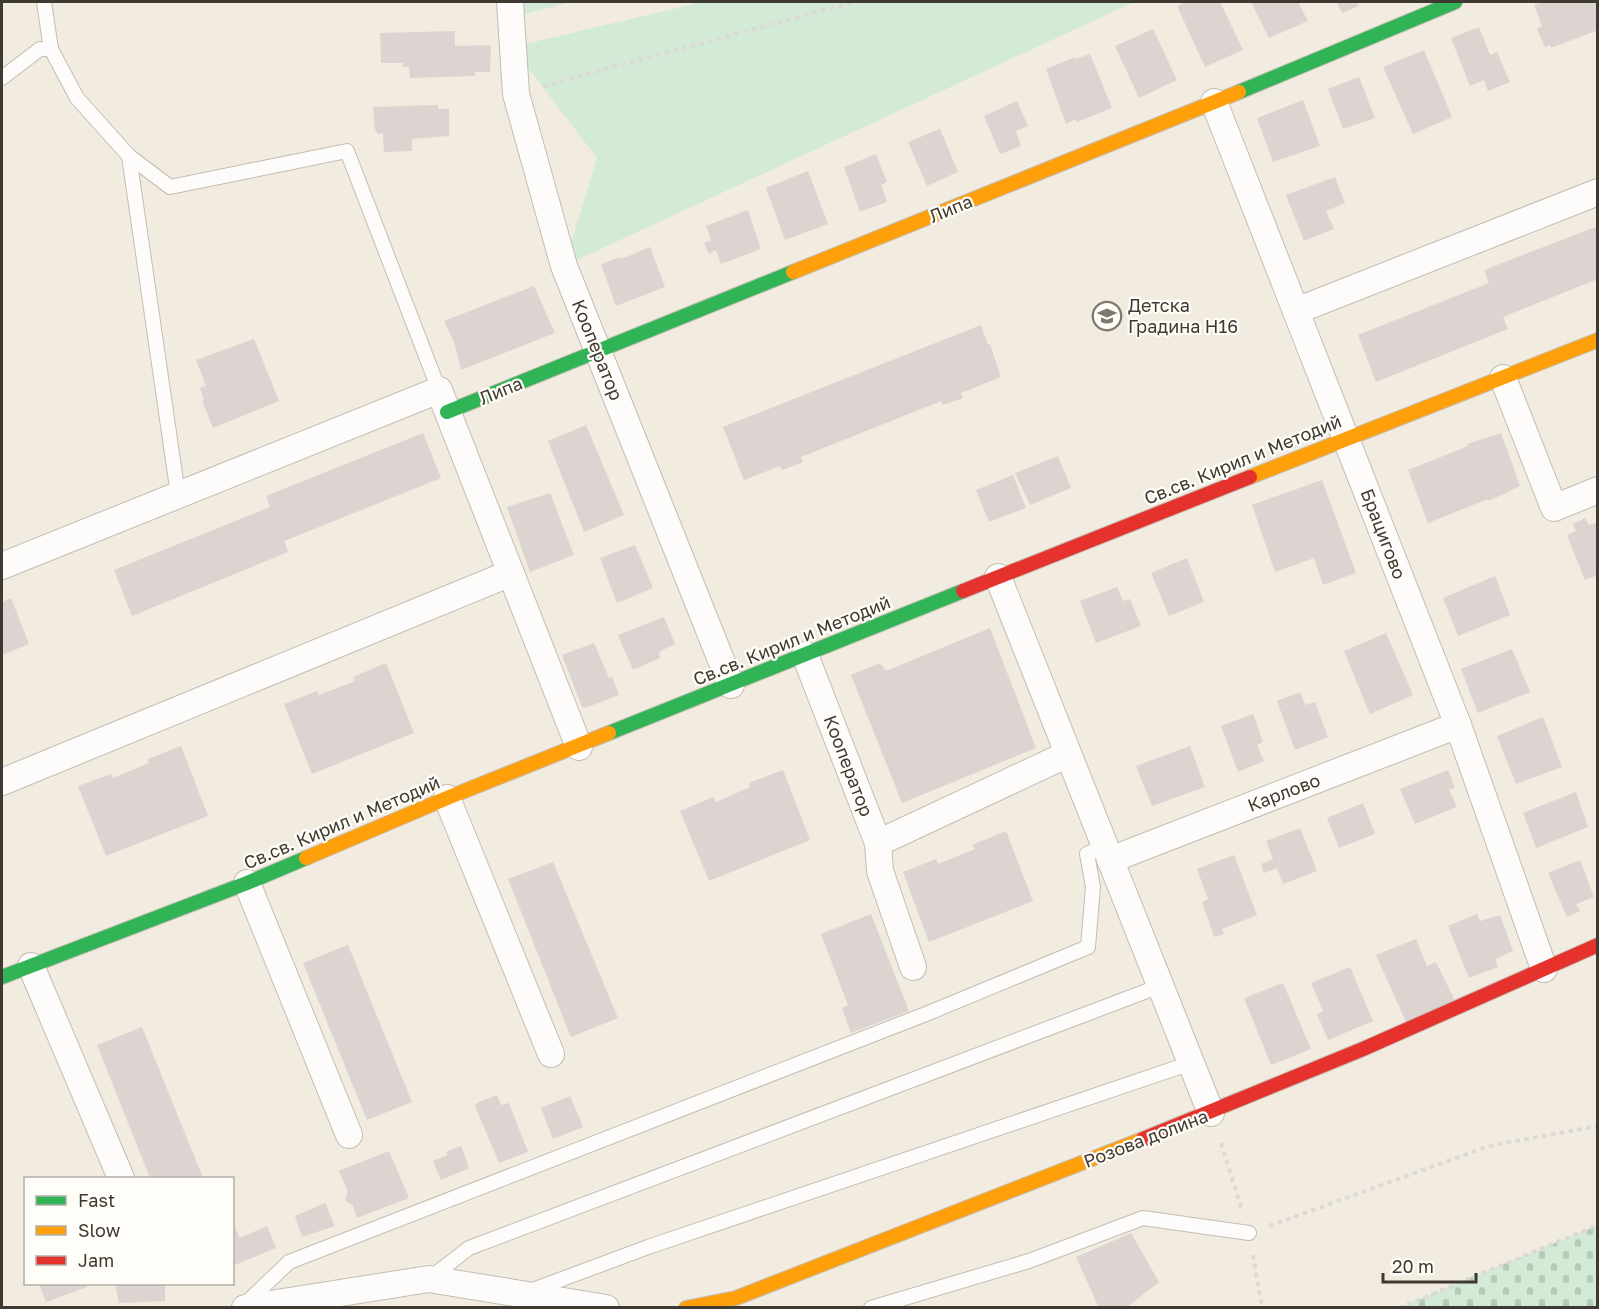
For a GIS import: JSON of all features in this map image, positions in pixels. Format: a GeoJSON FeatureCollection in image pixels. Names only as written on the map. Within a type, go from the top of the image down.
{"type":"FeatureCollection","features":[{"type":"Feature","properties":{"kind":"street","name":"Кооператор"},"geometry":{"type":"LineString","coordinates":[[510,2],[516,94],[564,266],[731,685]]}},
{"type":"Feature","properties":{"kind":"street","name":"Липа"},"geometry":{"type":"LineString","coordinates":[[2,567],[178,495],[443,401],[597,352],[1455,2]]}},
{"type":"Feature","properties":{"kind":"street","name":"Брацигово"},"geometry":{"type":"LineString","coordinates":[[1214,102],[1458,725],[1544,969]]}},
{"type":"Feature","properties":{"kind":"street"},"geometry":{"type":"LineString","coordinates":[[1296,311],[1598,192]]}},
{"type":"Feature","properties":{"kind":"street","name":"Св.св. Кирил и Методий"},"geometry":{"type":"LineString","coordinates":[[2,977],[247,883],[447,798],[1345,438],[1598,340]]}},
{"type":"Feature","properties":{"kind":"street"},"geometry":{"type":"LineString","coordinates":[[1503,378],[1554,508],[1598,490]]}},
{"type":"Feature","properties":{"kind":"street"},"geometry":{"type":"LineString","coordinates":[[443,401],[579,747]]}},
{"type":"Feature","properties":{"kind":"street"},"geometry":{"type":"LineString","coordinates":[[2,782],[511,573]]}},
{"type":"Feature","properties":{"kind":"street"},"geometry":{"type":"LineString","coordinates":[[998,577],[1212,1113]]}},
{"type":"Feature","properties":{"kind":"street","name":"Кооператор"},"geometry":{"type":"LineString","coordinates":[[805,655],[878,843],[880,870],[913,967]]}},
{"type":"Feature","properties":{"kind":"street","name":"Карлово"},"geometry":{"type":"LineString","coordinates":[[1108,853],[1458,725]]}},
{"type":"Feature","properties":{"kind":"street"},"geometry":{"type":"LineString","coordinates":[[878,843],[1068,754]]}},
{"type":"Feature","properties":{"kind":"street"},"geometry":{"type":"LineString","coordinates":[[447,798],[551,1054]]}},
{"type":"Feature","properties":{"kind":"street"},"geometry":{"type":"LineString","coordinates":[[247,883],[349,1135]]}},
{"type":"Feature","properties":{"kind":"street","name":"Розова долина"},"geometry":{"type":"LineString","coordinates":[[686,1308],[736,1298],[1212,1113],[1598,945]]}},
{"type":"Feature","properties":{"kind":"street"},"geometry":{"type":"LineString","coordinates":[[31,966],[120,1177]]}},
{"type":"Feature","properties":{"kind":"street"},"geometry":{"type":"LineString","coordinates":[[244,1308],[429,1279],[606,1308]]}},
{"type":"Feature","properties":{"kind":"lane"},"geometry":{"type":"LineString","coordinates":[[44,2],[51,49],[76,98],[129,156],[170,187],[347,151],[443,401]]}},
{"type":"Feature","properties":{"kind":"lane"},"geometry":{"type":"LineString","coordinates":[[2,78],[40,49],[51,49]]}},
{"type":"Feature","properties":{"kind":"lane"},"geometry":{"type":"LineString","coordinates":[[129,156],[178,495]]}},
{"type":"Feature","properties":{"kind":"lane"},"geometry":{"type":"LineString","coordinates":[[244,1308],[289,1262],[926,1014],[1088,947],[1093,887],[1087,854],[1108,853]]}},
{"type":"Feature","properties":{"kind":"lane"},"geometry":{"type":"LineString","coordinates":[[1583,953],[1598,957]]}},
{"type":"Feature","properties":{"kind":"lane"},"geometry":{"type":"LineString","coordinates":[[429,1279],[469,1248],[1160,986]]}},
{"type":"Feature","properties":{"kind":"lane"},"geometry":{"type":"LineString","coordinates":[[523,1294],[648,1246],[1191,1063]]}},
{"type":"Feature","properties":{"kind":"lane"},"geometry":{"type":"LineString","coordinates":[[871,1308],[1029,1261],[1143,1218],[1249,1233]]}},
{"type":"Feature","properties":{"kind":"lane"},"geometry":{"type":"LineString","coordinates":[[736,1298],[757,1308]]}},
{"type":"Feature","properties":{"kind":"path"},"geometry":{"type":"LineString","coordinates":[[516,94],[854,2]]}},
{"type":"Feature","properties":{"kind":"path"},"geometry":{"type":"LineString","coordinates":[[1249,1233],[1489,1146],[1598,1126]]}},
{"type":"Feature","properties":{"kind":"path"},"geometry":{"type":"LineString","coordinates":[[1399,1308],[1598,1225]]}},
{"type":"Feature","properties":{"kind":"green space"},"geometry":{"type":"Polygon","coordinates":[[[522,2],[572,2],[521,15],[522,2]]]}},
{"type":"Feature","properties":{"kind":"green space"},"geometry":{"type":"Polygon","coordinates":[[[703,2],[1134,2],[564,266],[597,158],[512,47],[703,2]]]}},
{"type":"Feature","properties":{"kind":"green space"},"geometry":{"type":"Polygon","coordinates":[[[1597,1225],[1597,1307],[1399,1307],[1594,1227],[1597,1225]]]}},
{"type":"Feature","properties":{"kind":"building"},"geometry":{"type":"Polygon","coordinates":[[[1186,2],[1220,2],[1243,50],[1205,67],[1177,6],[1186,2]]]}},
{"type":"Feature","properties":{"kind":"building"},"geometry":{"type":"Polygon","coordinates":[[[1251,2],[1298,2],[1308,21],[1269,38],[1251,2]]]}},
{"type":"Feature","properties":{"kind":"building"},"geometry":{"type":"Polygon","coordinates":[[[1337,2],[1357,2],[1359,6],[1342,13],[1337,2]]]}},
{"type":"Feature","properties":{"kind":"building"},"geometry":{"type":"Polygon","coordinates":[[[1542,2],[1598,2],[1598,30],[1551,48],[1550,45],[1545,47],[1537,29],[1542,26],[1534,5],[1542,2]]]}},
{"type":"Feature","properties":{"kind":"building"},"geometry":{"type":"Polygon","coordinates":[[[1479,27],[1490,55],[1497,52],[1510,82],[1488,91],[1484,80],[1470,86],[1451,38],[1479,27]]]}},
{"type":"Feature","properties":{"kind":"building"},"geometry":{"type":"Polygon","coordinates":[[[1153,29],[1177,80],[1139,98],[1115,46],[1153,29]]]}},
{"type":"Feature","properties":{"kind":"building"},"geometry":{"type":"Polygon","coordinates":[[[455,31],[455,46],[491,45],[490,72],[475,72],[475,76],[410,78],[409,67],[403,67],[403,63],[381,63],[380,33],[455,31]]]}},
{"type":"Feature","properties":{"kind":"building"},"geometry":{"type":"Polygon","coordinates":[[[1424,50],[1452,117],[1413,134],[1383,67],[1424,50]]]}},
{"type":"Feature","properties":{"kind":"building"},"geometry":{"type":"Polygon","coordinates":[[[1090,54],[1112,108],[1066,124],[1046,69],[1075,57],[1075,59],[1090,54]]]}},
{"type":"Feature","properties":{"kind":"building"},"geometry":{"type":"Polygon","coordinates":[[[1359,77],[1375,118],[1343,129],[1328,89],[1359,77]]]}},
{"type":"Feature","properties":{"kind":"building"},"geometry":{"type":"Polygon","coordinates":[[[1303,100],[1320,146],[1273,162],[1257,118],[1303,100]]]}},
{"type":"Feature","properties":{"kind":"building"},"geometry":{"type":"Polygon","coordinates":[[[1017,101],[1028,126],[1016,131],[1021,146],[1000,154],[984,116],[1017,101]]]}},
{"type":"Feature","properties":{"kind":"building"},"geometry":{"type":"Polygon","coordinates":[[[438,105],[439,109],[449,109],[449,136],[412,139],[412,151],[384,152],[383,133],[378,134],[375,130],[373,107],[438,105]]]}},
{"type":"Feature","properties":{"kind":"building"},"geometry":{"type":"Polygon","coordinates":[[[940,129],[958,172],[927,186],[908,142],[940,129]]]}},
{"type":"Feature","properties":{"kind":"building"},"geometry":{"type":"Polygon","coordinates":[[[876,154],[887,182],[881,185],[887,202],[860,212],[844,167],[876,154]]]}},
{"type":"Feature","properties":{"kind":"building"},"geometry":{"type":"Polygon","coordinates":[[[808,171],[828,224],[785,240],[766,188],[808,171]]]}},
{"type":"Feature","properties":{"kind":"building"},"geometry":{"type":"Polygon","coordinates":[[[1335,177],[1345,203],[1326,211],[1334,229],[1304,241],[1286,195],[1335,177]]]}},
{"type":"Feature","properties":{"kind":"building"},"geometry":{"type":"Polygon","coordinates":[[[748,210],[761,249],[721,264],[716,250],[709,254],[704,243],[711,240],[706,226],[748,210]]]}},
{"type":"Feature","properties":{"kind":"building"},"geometry":{"type":"Polygon","coordinates":[[[1598,226],[1598,279],[1503,317],[1508,329],[1376,382],[1358,335],[1489,283],[1484,270],[1598,226]]]}},
{"type":"Feature","properties":{"kind":"building"},"geometry":{"type":"Polygon","coordinates":[[[650,247],[665,287],[616,306],[601,264],[620,257],[621,259],[650,247]]]}},
{"type":"Feature","properties":{"kind":"building"},"geometry":{"type":"Polygon","coordinates":[[[534,286],[555,333],[461,370],[454,342],[444,321],[534,286]]]}},
{"type":"Feature","properties":{"kind":"building"},"geometry":{"type":"Polygon","coordinates":[[[981,325],[1001,377],[961,393],[963,398],[943,405],[941,401],[801,457],[803,462],[782,470],[780,466],[744,480],[723,427],[981,325]]]}},
{"type":"Feature","properties":{"kind":"building"},"geometry":{"type":"Polygon","coordinates":[[[254,339],[279,401],[213,428],[202,401],[204,400],[200,388],[206,386],[196,360],[254,339]]]}},
{"type":"Feature","properties":{"kind":"building"},"geometry":{"type":"Polygon","coordinates":[[[586,425],[624,515],[584,532],[548,441],[586,425]]]}},
{"type":"Feature","properties":{"kind":"building"},"geometry":{"type":"Polygon","coordinates":[[[423,433],[441,478],[284,541],[288,552],[132,616],[114,570],[270,507],[266,496],[423,433]]]}},
{"type":"Feature","properties":{"kind":"building"},"geometry":{"type":"Polygon","coordinates":[[[1501,433],[1520,486],[1489,501],[1488,499],[1428,523],[1408,470],[1468,446],[1467,444],[1501,433]]]}},
{"type":"Feature","properties":{"kind":"building"},"geometry":{"type":"Polygon","coordinates":[[[1058,456],[1071,488],[1030,505],[1015,473],[1058,456]]]}},
{"type":"Feature","properties":{"kind":"building"},"geometry":{"type":"Polygon","coordinates":[[[1013,475],[1026,508],[989,522],[976,490],[1013,475]]]}},
{"type":"Feature","properties":{"kind":"building"},"geometry":{"type":"Polygon","coordinates":[[[1322,480],[1356,573],[1323,585],[1314,558],[1275,572],[1252,505],[1322,480]]]}},
{"type":"Feature","properties":{"kind":"building"},"geometry":{"type":"Polygon","coordinates":[[[550,493],[574,555],[530,572],[507,507],[550,493]]]}},
{"type":"Feature","properties":{"kind":"building"},"geometry":{"type":"Polygon","coordinates":[[[1585,518],[1589,525],[1598,522],[1598,575],[1585,580],[1567,535],[1576,531],[1573,524],[1585,518]]]}},
{"type":"Feature","properties":{"kind":"building"},"geometry":{"type":"Polygon","coordinates":[[[635,545],[653,588],[617,603],[600,558],[635,545]]]}},
{"type":"Feature","properties":{"kind":"building"},"geometry":{"type":"Polygon","coordinates":[[[1187,558],[1204,602],[1169,616],[1151,573],[1187,558]]]}},
{"type":"Feature","properties":{"kind":"building"},"geometry":{"type":"Polygon","coordinates":[[[1495,576],[1510,615],[1458,636],[1443,598],[1495,576]]]}},
{"type":"Feature","properties":{"kind":"building"},"geometry":{"type":"Polygon","coordinates":[[[1117,587],[1123,601],[1130,599],[1141,626],[1096,643],[1080,601],[1117,587]]]}},
{"type":"Feature","properties":{"kind":"building"},"geometry":{"type":"Polygon","coordinates":[[[11,598],[29,644],[2,655],[2,602],[11,598]]]}},
{"type":"Feature","properties":{"kind":"building"},"geometry":{"type":"Polygon","coordinates":[[[664,617],[675,644],[659,652],[660,658],[633,670],[618,635],[664,617]]]}},
{"type":"Feature","properties":{"kind":"building"},"geometry":{"type":"Polygon","coordinates":[[[990,628],[1036,748],[902,803],[851,675],[880,663],[886,671],[990,628]]]}},
{"type":"Feature","properties":{"kind":"building"},"geometry":{"type":"Polygon","coordinates":[[[1386,633],[1413,695],[1370,714],[1344,651],[1386,633]]]}},
{"type":"Feature","properties":{"kind":"building"},"geometry":{"type":"Polygon","coordinates":[[[594,643],[619,695],[585,708],[582,707],[562,655],[594,643]]]}},
{"type":"Feature","properties":{"kind":"building"},"geometry":{"type":"Polygon","coordinates":[[[1512,649],[1530,692],[1478,713],[1461,669],[1512,649]]]}},
{"type":"Feature","properties":{"kind":"building"},"geometry":{"type":"Polygon","coordinates":[[[386,663],[414,733],[312,774],[284,704],[317,691],[319,695],[355,681],[353,677],[386,663]]]}},
{"type":"Feature","properties":{"kind":"building"},"geometry":{"type":"Polygon","coordinates":[[[1300,692],[1305,705],[1315,702],[1328,737],[1295,750],[1277,701],[1300,692]]]}},
{"type":"Feature","properties":{"kind":"building"},"geometry":{"type":"Polygon","coordinates":[[[1253,714],[1263,742],[1257,745],[1264,761],[1238,772],[1221,726],[1253,714]]]}},
{"type":"Feature","properties":{"kind":"building"},"geometry":{"type":"Polygon","coordinates":[[[1543,717],[1562,767],[1516,784],[1497,736],[1543,717]]]}},
{"type":"Feature","properties":{"kind":"building"},"geometry":{"type":"Polygon","coordinates":[[[181,746],[208,816],[106,856],[78,786],[111,774],[113,778],[149,763],[148,759],[181,746]]]}},
{"type":"Feature","properties":{"kind":"building"},"geometry":{"type":"Polygon","coordinates":[[[1190,746],[1205,787],[1152,806],[1136,766],[1190,746]]]}},
{"type":"Feature","properties":{"kind":"building"},"geometry":{"type":"Polygon","coordinates":[[[783,770],[810,840],[709,881],[680,811],[713,797],[716,802],[750,787],[749,783],[783,770]]]}},
{"type":"Feature","properties":{"kind":"building"},"geometry":{"type":"Polygon","coordinates":[[[1448,770],[1455,788],[1449,790],[1457,807],[1415,824],[1400,789],[1448,770]]]}},
{"type":"Feature","properties":{"kind":"building"},"geometry":{"type":"Polygon","coordinates":[[[1576,792],[1588,827],[1536,848],[1523,813],[1576,792]]]}},
{"type":"Feature","properties":{"kind":"building"},"geometry":{"type":"Polygon","coordinates":[[[1363,803],[1375,834],[1339,848],[1327,818],[1363,803]]]}},
{"type":"Feature","properties":{"kind":"building"},"geometry":{"type":"Polygon","coordinates":[[[1300,828],[1317,871],[1283,884],[1277,868],[1264,873],[1261,864],[1273,859],[1266,841],[1300,828]]]}},
{"type":"Feature","properties":{"kind":"building"},"geometry":{"type":"Polygon","coordinates":[[[1006,831],[1033,901],[929,942],[903,872],[936,859],[938,864],[975,849],[972,845],[1006,831]]]}},
{"type":"Feature","properties":{"kind":"building"},"geometry":{"type":"Polygon","coordinates":[[[1234,855],[1257,915],[1222,929],[1224,934],[1214,937],[1202,902],[1208,899],[1197,869],[1234,855]]]}},
{"type":"Feature","properties":{"kind":"building"},"geometry":{"type":"Polygon","coordinates":[[[1580,860],[1594,897],[1576,904],[1580,911],[1567,917],[1548,873],[1580,860]]]}},
{"type":"Feature","properties":{"kind":"building"},"geometry":{"type":"Polygon","coordinates":[[[553,862],[618,1018],[571,1037],[508,879],[553,862]]]}},
{"type":"Feature","properties":{"kind":"building"},"geometry":{"type":"Polygon","coordinates":[[[871,914],[909,1011],[851,1033],[842,1008],[848,1005],[821,934],[871,914]]]}},
{"type":"Feature","properties":{"kind":"building"},"geometry":{"type":"Polygon","coordinates":[[[1477,914],[1480,921],[1500,915],[1513,951],[1495,959],[1498,967],[1469,978],[1448,926],[1477,914]]]}},
{"type":"Feature","properties":{"kind":"building"},"geometry":{"type":"Polygon","coordinates":[[[1416,939],[1427,966],[1436,962],[1456,1003],[1407,1024],[1376,955],[1416,939]]]}},
{"type":"Feature","properties":{"kind":"building"},"geometry":{"type":"Polygon","coordinates":[[[348,945],[412,1102],[367,1120],[303,963],[348,945]]]}},
{"type":"Feature","properties":{"kind":"building"},"geometry":{"type":"Polygon","coordinates":[[[1350,967],[1373,1021],[1328,1040],[1317,1014],[1323,1011],[1311,983],[1350,967]]]}},
{"type":"Feature","properties":{"kind":"building"},"geometry":{"type":"Polygon","coordinates":[[[1283,983],[1311,1049],[1271,1065],[1244,998],[1283,983]]]}},
{"type":"Feature","properties":{"kind":"building"},"geometry":{"type":"Polygon","coordinates":[[[142,1027],[203,1177],[150,1177],[97,1045],[142,1027]]]}},
{"type":"Feature","properties":{"kind":"building"},"geometry":{"type":"Polygon","coordinates":[[[497,1095],[501,1105],[509,1103],[528,1152],[499,1163],[475,1106],[497,1095]]]}},
{"type":"Feature","properties":{"kind":"building"},"geometry":{"type":"Polygon","coordinates":[[[570,1096],[583,1127],[553,1139],[541,1108],[570,1096]]]}},
{"type":"Feature","properties":{"kind":"building"},"geometry":{"type":"Polygon","coordinates":[[[461,1146],[469,1168],[441,1180],[433,1161],[461,1146]]]}},
{"type":"Feature","properties":{"kind":"building"},"geometry":{"type":"Polygon","coordinates":[[[389,1151],[409,1198],[357,1218],[353,1205],[345,1199],[348,1192],[339,1171],[389,1151]]]}},
{"type":"Feature","properties":{"kind":"building"},"geometry":{"type":"Polygon","coordinates":[[[325,1203],[335,1226],[302,1237],[295,1216],[325,1203]]]}},
{"type":"Feature","properties":{"kind":"building"},"geometry":{"type":"Polygon","coordinates":[[[267,1226],[276,1248],[235,1265],[234,1227],[240,1238],[267,1226]]]}},
{"type":"Feature","properties":{"kind":"building"},"geometry":{"type":"Polygon","coordinates":[[[1131,1233],[1159,1282],[1126,1308],[1099,1308],[1076,1257],[1131,1233]]]}},
{"type":"Feature","properties":{"kind":"building"},"geometry":{"type":"Polygon","coordinates":[[[39,1285],[86,1285],[87,1287],[46,1302],[39,1285]]]}},
{"type":"Feature","properties":{"kind":"building"},"geometry":{"type":"Polygon","coordinates":[[[115,1285],[165,1285],[165,1301],[119,1303],[115,1285]]]}},
{"type":"Feature","properties":{"kind":"traffic: fast"},"geometry":{"type":"LineString","coordinates":[[1239,92],[1455,2]]}},
{"type":"Feature","properties":{"kind":"traffic: fast"},"geometry":{"type":"LineString","coordinates":[[447,412],[793,272]]}},
{"type":"Feature","properties":{"kind":"traffic: fast"},"geometry":{"type":"LineString","coordinates":[[609,733],[963,591]]}},
{"type":"Feature","properties":{"kind":"traffic: fast"},"geometry":{"type":"LineString","coordinates":[[2,977],[306,858]]}},
{"type":"Feature","properties":{"kind":"traffic: slow"},"geometry":{"type":"LineString","coordinates":[[793,272],[1239,92]]}},
{"type":"Feature","properties":{"kind":"traffic: slow"},"geometry":{"type":"LineString","coordinates":[[1250,477],[1598,340]]}},
{"type":"Feature","properties":{"kind":"traffic: slow"},"geometry":{"type":"LineString","coordinates":[[306,858],[609,733]]}},
{"type":"Feature","properties":{"kind":"traffic: slow"},"geometry":{"type":"LineString","coordinates":[[686,1308],[736,1298],[1143,1139]]}},
{"type":"Feature","properties":{"kind":"traffic: jam"},"geometry":{"type":"LineString","coordinates":[[963,591],[1250,477]]}},
{"type":"Feature","properties":{"kind":"traffic: jam"},"geometry":{"type":"LineString","coordinates":[[1143,1139],[1363,1049],[1598,945]]}},
{"type":"Feature","properties":{"kind":"place","name":"Детска Градина Н16"},"geometry":{"type":"Point","coordinates":[1107,316]}}]}
